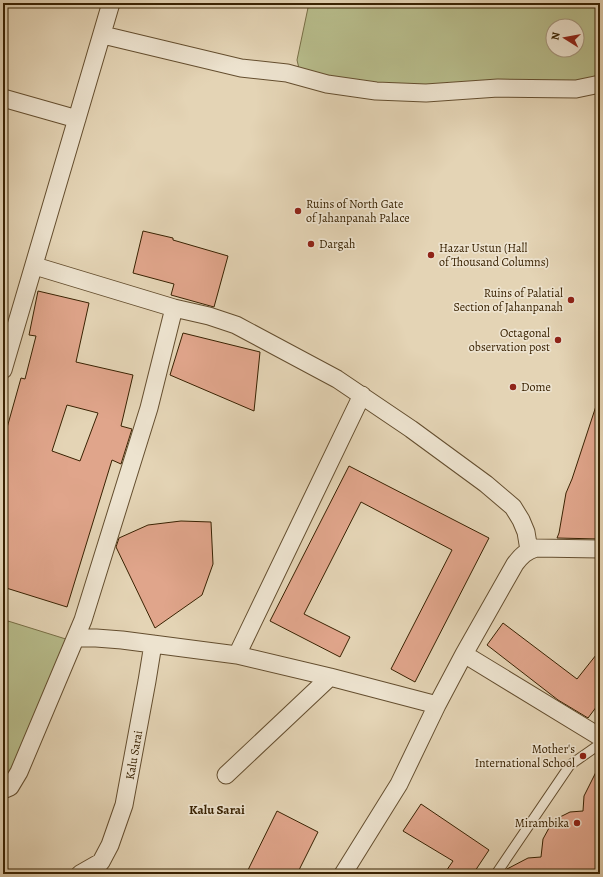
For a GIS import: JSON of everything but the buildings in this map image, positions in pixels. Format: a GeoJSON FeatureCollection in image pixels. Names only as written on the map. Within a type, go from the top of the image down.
{"type":"FeatureCollection","features":[{"type":"Feature","properties":{"kind":"street"},"geometry":{"type":"LineString","coordinates":[[3,370],[112,3]]}},
{"type":"Feature","properties":{"kind":"street"},"geometry":{"type":"LineString","coordinates":[[103,35],[241,68],[287,73],[327,84],[376,91],[426,93],[498,88],[576,88],[600,84]]}},
{"type":"Feature","properties":{"kind":"street"},"geometry":{"type":"LineString","coordinates":[[3,98],[77,119]]}},
{"type":"Feature","properties":{"kind":"street"},"geometry":{"type":"LineString","coordinates":[[35,266],[236,325],[337,379],[362,395],[486,484],[513,507],[522,520],[529,550]]}},
{"type":"Feature","properties":{"kind":"street"},"geometry":{"type":"LineString","coordinates":[[3,790],[10,787],[19,772],[76,638],[149,408],[174,308]]}},
{"type":"Feature","properties":{"kind":"street"},"geometry":{"type":"LineString","coordinates":[[238,655],[362,395]]}},
{"type":"Feature","properties":{"kind":"street"},"geometry":{"type":"LineString","coordinates":[[343,874],[399,784],[437,705],[464,654],[521,556],[529,550],[546,547],[600,549]]}},
{"type":"Feature","properties":{"kind":"street"},"geometry":{"type":"LineString","coordinates":[[76,638],[96,638],[238,655],[437,705]]}},
{"type":"Feature","properties":{"kind":"street","name":"Kalu Sarai"},"geometry":{"type":"LineString","coordinates":[[104,868],[124,805],[153,644]]}},
{"type":"Feature","properties":{"kind":"street"},"geometry":{"type":"LineString","coordinates":[[464,654],[600,737]]}},
{"type":"Feature","properties":{"kind":"street"},"geometry":{"type":"LineString","coordinates":[[226,775],[330,677]]}},
{"type":"Feature","properties":{"kind":"street"},"geometry":{"type":"LineString","coordinates":[[80,874],[104,868]]}},
{"type":"Feature","properties":{"kind":"lane"},"geometry":{"type":"LineString","coordinates":[[496,874],[570,765],[600,744]]}},
{"type":"Feature","properties":{"kind":"green space"},"geometry":{"type":"Polygon","coordinates":[[[309,3],[600,3],[600,84],[426,93],[301,77],[297,60],[309,3]]]}},
{"type":"Feature","properties":{"kind":"green space"},"geometry":{"type":"Polygon","coordinates":[[[8,621],[69,640],[8,777],[3,782],[3,641],[8,621]]]}},
{"type":"Feature","properties":{"kind":"place","name":"Ruins of North Gate of Jahanpanah Palace"},"geometry":{"type":"Point","coordinates":[298,211]}},
{"type":"Feature","properties":{"kind":"place","name":"Dargah"},"geometry":{"type":"Point","coordinates":[311,244]}},
{"type":"Feature","properties":{"kind":"place","name":"Hazar Ustun (Hall of Thousand Columns)"},"geometry":{"type":"Point","coordinates":[431,255]}},
{"type":"Feature","properties":{"kind":"place","name":"Ruins of Palatial Section of Jahanpanah"},"geometry":{"type":"Point","coordinates":[571,300]}},
{"type":"Feature","properties":{"kind":"place","name":"Octagonal observation post"},"geometry":{"type":"Point","coordinates":[558,340]}},
{"type":"Feature","properties":{"kind":"place","name":"Dome"},"geometry":{"type":"Point","coordinates":[513,387]}},
{"type":"Feature","properties":{"kind":"place","name":"Mother's International School"},"geometry":{"type":"Point","coordinates":[583,756]}},
{"type":"Feature","properties":{"kind":"place","name":"Mirambika"},"geometry":{"type":"Point","coordinates":[577,823]}},
{"type":"Feature","properties":{"kind":"district","name":"Kalu Sarai"},"geometry":{"type":"Point","coordinates":[217,809]}}]}
